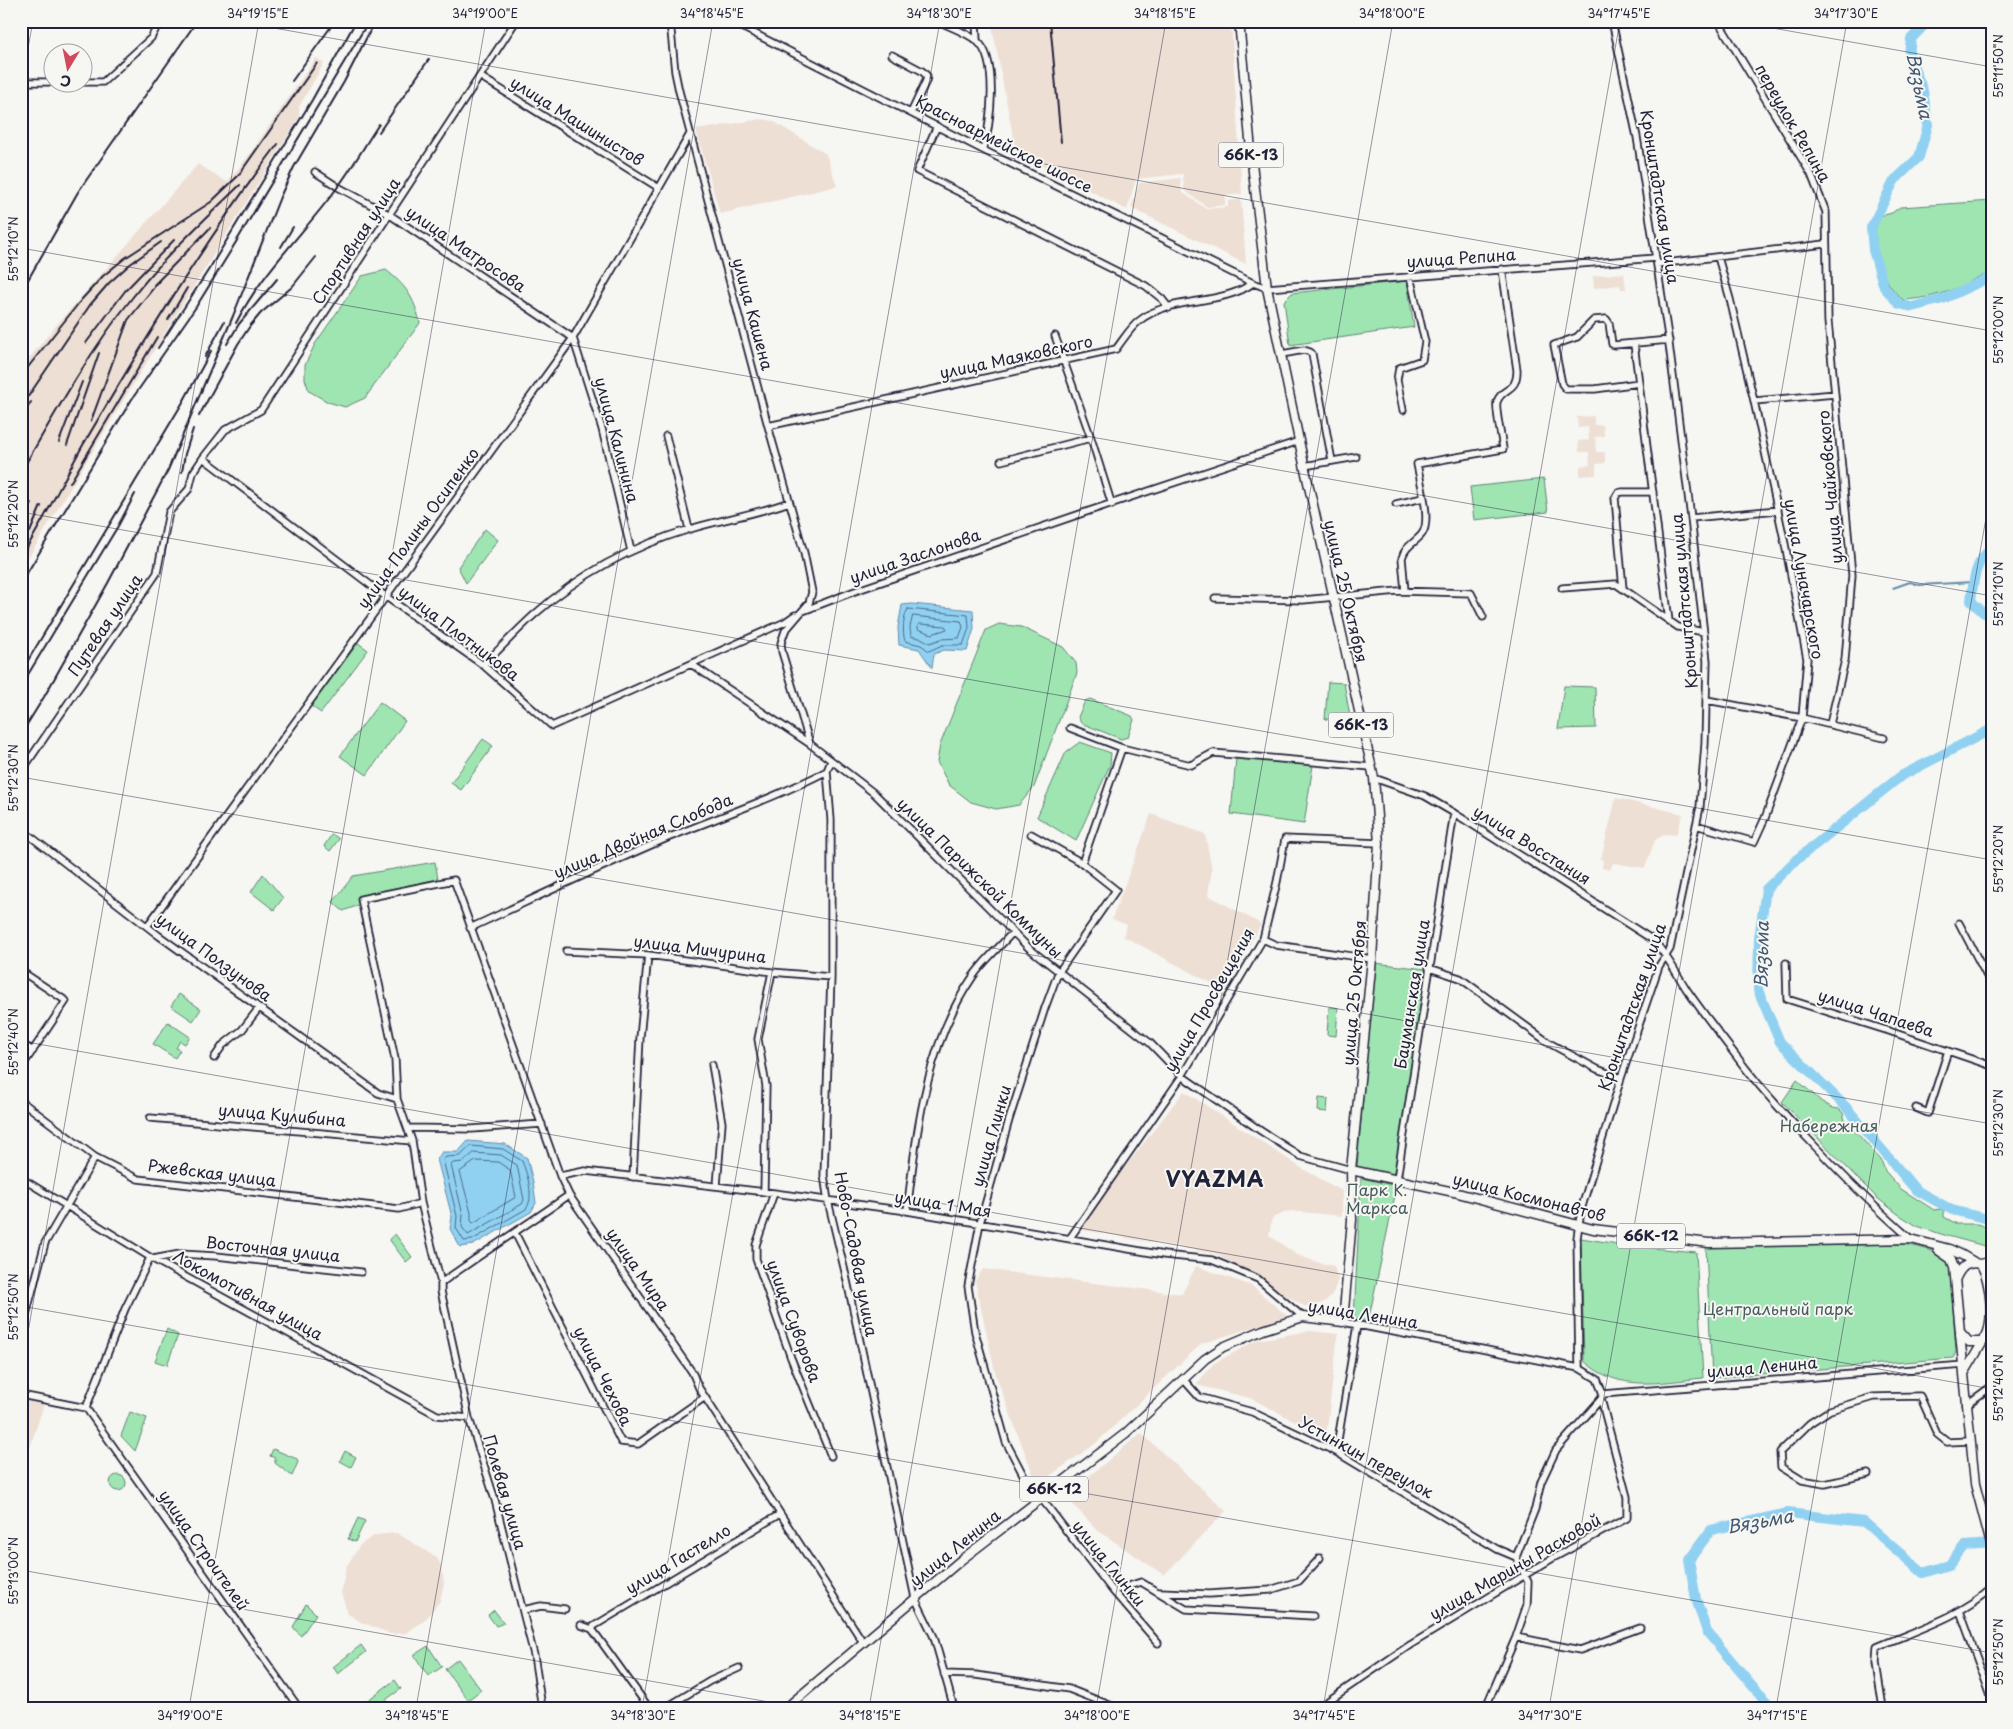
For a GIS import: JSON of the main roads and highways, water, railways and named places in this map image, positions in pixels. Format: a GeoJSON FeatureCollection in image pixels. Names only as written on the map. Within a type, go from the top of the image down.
{"type":"FeatureCollection","features":[{"type":"Feature","properties":{"kind":"main road","name":"улица 25 Октября"},"geometry":{"type":"LineString","coordinates":[[1239,21],[1253,172],[1267,288],[1304,466],[1374,778],[1379,843],[1372,959],[1352,1170],[1352,1220],[1343,1322]]}},
{"type":"Feature","properties":{"kind":"main road","name":"улица Космонавтов"},"geometry":{"type":"LineString","coordinates":[[1352,1170],[1454,1192],[1578,1227],[1709,1243],[1910,1239],[1928,1244]]}},
{"type":"Feature","properties":{"kind":"main road","name":"66К-12"},"geometry":{"type":"LineString","coordinates":[[1928,1244],[1962,1255],[1977,1263]]}},
{"type":"Feature","properties":{"kind":"main road"},"geometry":{"type":"LineString","coordinates":[[1928,1244],[1951,1259],[1954,1267],[1975,1484],[1992,1548]]}},
{"type":"Feature","properties":{"kind":"main road"},"geometry":{"type":"LineString","coordinates":[[1956,1278],[1964,1266],[1992,1261]]}},
{"type":"Feature","properties":{"kind":"main road"},"geometry":{"type":"LineString","coordinates":[[1964,1368],[1990,1331],[1991,1312],[1987,1277],[1977,1263]]}},
{"type":"Feature","properties":{"kind":"main road","name":"улица Ленина"},"geometry":{"type":"LineString","coordinates":[[786,1708],[914,1598],[1002,1527],[1126,1432],[1205,1359],[1223,1347],[1263,1330],[1303,1317],[1343,1322]]}},
{"type":"Feature","properties":{"kind":"main road"},"geometry":{"type":"LineString","coordinates":[[1960,1332],[1969,1342],[1975,1343],[1984,1340]]}},
{"type":"Feature","properties":{"kind":"water"},"geometry":{"type":"Polygon","coordinates":[[[912,604],[973,610],[974,629],[967,651],[944,650],[934,654],[932,668],[919,649],[899,645],[898,627],[902,605],[912,604]]]}},
{"type":"Feature","properties":{"kind":"water"},"geometry":{"type":"Polygon","coordinates":[[[468,1141],[505,1144],[527,1158],[536,1203],[531,1212],[473,1245],[460,1247],[450,1229],[452,1217],[437,1159],[442,1152],[458,1152],[468,1141]]]}},
{"type":"Feature","properties":{"kind":"waterway","name":"Вязьма"},"geometry":{"type":"LineString","coordinates":[[1928,21],[1911,39],[1909,54],[1923,91],[1928,125],[1919,157],[1894,181],[1871,228],[1873,250],[1884,287],[1899,304],[1912,307],[1943,299],[1986,279],[1992,282]]}},
{"type":"Feature","properties":{"kind":"waterway","name":"Вязьма"},"geometry":{"type":"LineString","coordinates":[[1992,548],[1978,565],[1971,601],[1984,613],[1992,615]]}},
{"type":"Feature","properties":{"kind":"waterway"},"geometry":{"type":"LineString","coordinates":[[1893,588],[1910,582],[1920,585],[1973,582]]}},
{"type":"Feature","properties":{"kind":"waterway","name":"Вязьма"},"geometry":{"type":"LineString","coordinates":[[1992,729],[1901,776],[1796,860],[1766,889],[1759,938],[1758,990],[1780,1042],[1845,1106],[1916,1190],[1952,1210],[1992,1220]]}},
{"type":"Feature","properties":{"kind":"waterway","name":"Вязьма"},"geometry":{"type":"LineString","coordinates":[[1774,1708],[1756,1690],[1707,1632],[1696,1599],[1689,1560],[1711,1530],[1788,1513],[1864,1522],[1923,1573],[1949,1565],[1964,1546],[1992,1544]]}},
{"type":"Feature","properties":{"kind":"railway"},"geometry":{"type":"LineString","coordinates":[[21,292],[78,192],[197,21]]}},
{"type":"Feature","properties":{"kind":"railway"},"geometry":{"type":"LineString","coordinates":[[292,81],[335,21]]}},
{"type":"Feature","properties":{"kind":"railway"},"geometry":{"type":"LineString","coordinates":[[158,348],[211,266],[312,100],[356,21]]}},
{"type":"Feature","properties":{"kind":"railway"},"geometry":{"type":"LineString","coordinates":[[21,734],[108,583],[168,470],[233,316],[280,197],[294,167],[344,82],[375,21]]}},
{"type":"Feature","properties":{"kind":"railway"},"geometry":{"type":"LineString","coordinates":[[1050,21],[1061,142]]}},
{"type":"Feature","properties":{"kind":"railway"},"geometry":{"type":"LineString","coordinates":[[21,583],[132,399],[196,307],[367,24]]}},
{"type":"Feature","properties":{"kind":"railway"},"geometry":{"type":"LineString","coordinates":[[379,132],[429,59]]}},
{"type":"Feature","properties":{"kind":"railway"},"geometry":{"type":"LineString","coordinates":[[21,376],[82,299],[103,276],[125,258],[211,202],[238,176],[317,63]]}},
{"type":"Feature","properties":{"kind":"railway"},"geometry":{"type":"LineString","coordinates":[[236,323],[258,287],[343,180],[379,124]]}},
{"type":"Feature","properties":{"kind":"railway"},"geometry":{"type":"LineString","coordinates":[[21,557],[129,367],[226,216],[278,144]]}},
{"type":"Feature","properties":{"kind":"railway"},"geometry":{"type":"LineString","coordinates":[[21,472],[73,383],[116,319],[170,254],[240,185]]}},
{"type":"Feature","properties":{"kind":"railway"},"geometry":{"type":"LineString","coordinates":[[281,247],[293,227]]}},
{"type":"Feature","properties":{"kind":"railway"},"geometry":{"type":"LineString","coordinates":[[154,285],[210,228]]}},
{"type":"Feature","properties":{"kind":"railway"},"geometry":{"type":"LineString","coordinates":[[86,343],[125,291],[174,240]]}},
{"type":"Feature","properties":{"kind":"railway"},"geometry":{"type":"LineString","coordinates":[[21,407],[90,305],[109,283],[129,265],[161,242]]}},
{"type":"Feature","properties":{"kind":"railway"},"geometry":{"type":"LineString","coordinates":[[199,416],[238,344],[250,326],[261,313],[292,287],[316,257]]}},
{"type":"Feature","properties":{"kind":"railway"},"geometry":{"type":"LineString","coordinates":[[227,344],[239,324],[277,279]]}},
{"type":"Feature","properties":{"kind":"railway"},"geometry":{"type":"LineString","coordinates":[[91,421],[128,320],[159,281]]}},
{"type":"Feature","properties":{"kind":"railway"},"geometry":{"type":"LineString","coordinates":[[168,320],[187,288]]}},
{"type":"Feature","properties":{"kind":"railway"},"geometry":{"type":"LineString","coordinates":[[205,357],[224,322]]}},
{"type":"Feature","properties":{"kind":"railway"},"geometry":{"type":"LineString","coordinates":[[70,483],[157,337]]}},
{"type":"Feature","properties":{"kind":"railway"},"geometry":{"type":"LineString","coordinates":[[21,672],[183,402],[211,351]]}},
{"type":"Feature","properties":{"kind":"railway"},"geometry":{"type":"LineString","coordinates":[[21,360],[26,353]]}},
{"type":"Feature","properties":{"kind":"railway"},"geometry":{"type":"LineString","coordinates":[[67,445],[99,353]]}},
{"type":"Feature","properties":{"kind":"railway"},"geometry":{"type":"LineString","coordinates":[[59,442],[82,382]]}},
{"type":"Feature","properties":{"kind":"railway"},"geometry":{"type":"LineString","coordinates":[[21,418],[31,402]]}},
{"type":"Feature","properties":{"kind":"railway"},"geometry":{"type":"LineString","coordinates":[[182,472],[185,454],[193,429]]}},
{"type":"Feature","properties":{"kind":"railway"},"geometry":{"type":"LineString","coordinates":[[21,686],[118,526],[135,494]]}},
{"type":"Feature","properties":{"kind":"railway"},"geometry":{"type":"LineString","coordinates":[[21,527],[32,503]]}},
{"type":"Feature","properties":{"kind":"railway"},"geometry":{"type":"LineString","coordinates":[[30,532],[41,506]]}},
{"type":"Feature","properties":{"kind":"district","name":"VYAZMA"},"geometry":{"type":"Point","coordinates":[1215,1180]}},
{"type":"Feature","properties":{"kind":"park label","name":"Набережная"},"geometry":{"type":"Point","coordinates":[1829,1126]}},
{"type":"Feature","properties":{"kind":"park label","name":"Парк К. Маркса"},"geometry":{"type":"Point","coordinates":[1377,1199]}},
{"type":"Feature","properties":{"kind":"park label","name":"Центральный парк"},"geometry":{"type":"Point","coordinates":[1778,1309]}}]}
